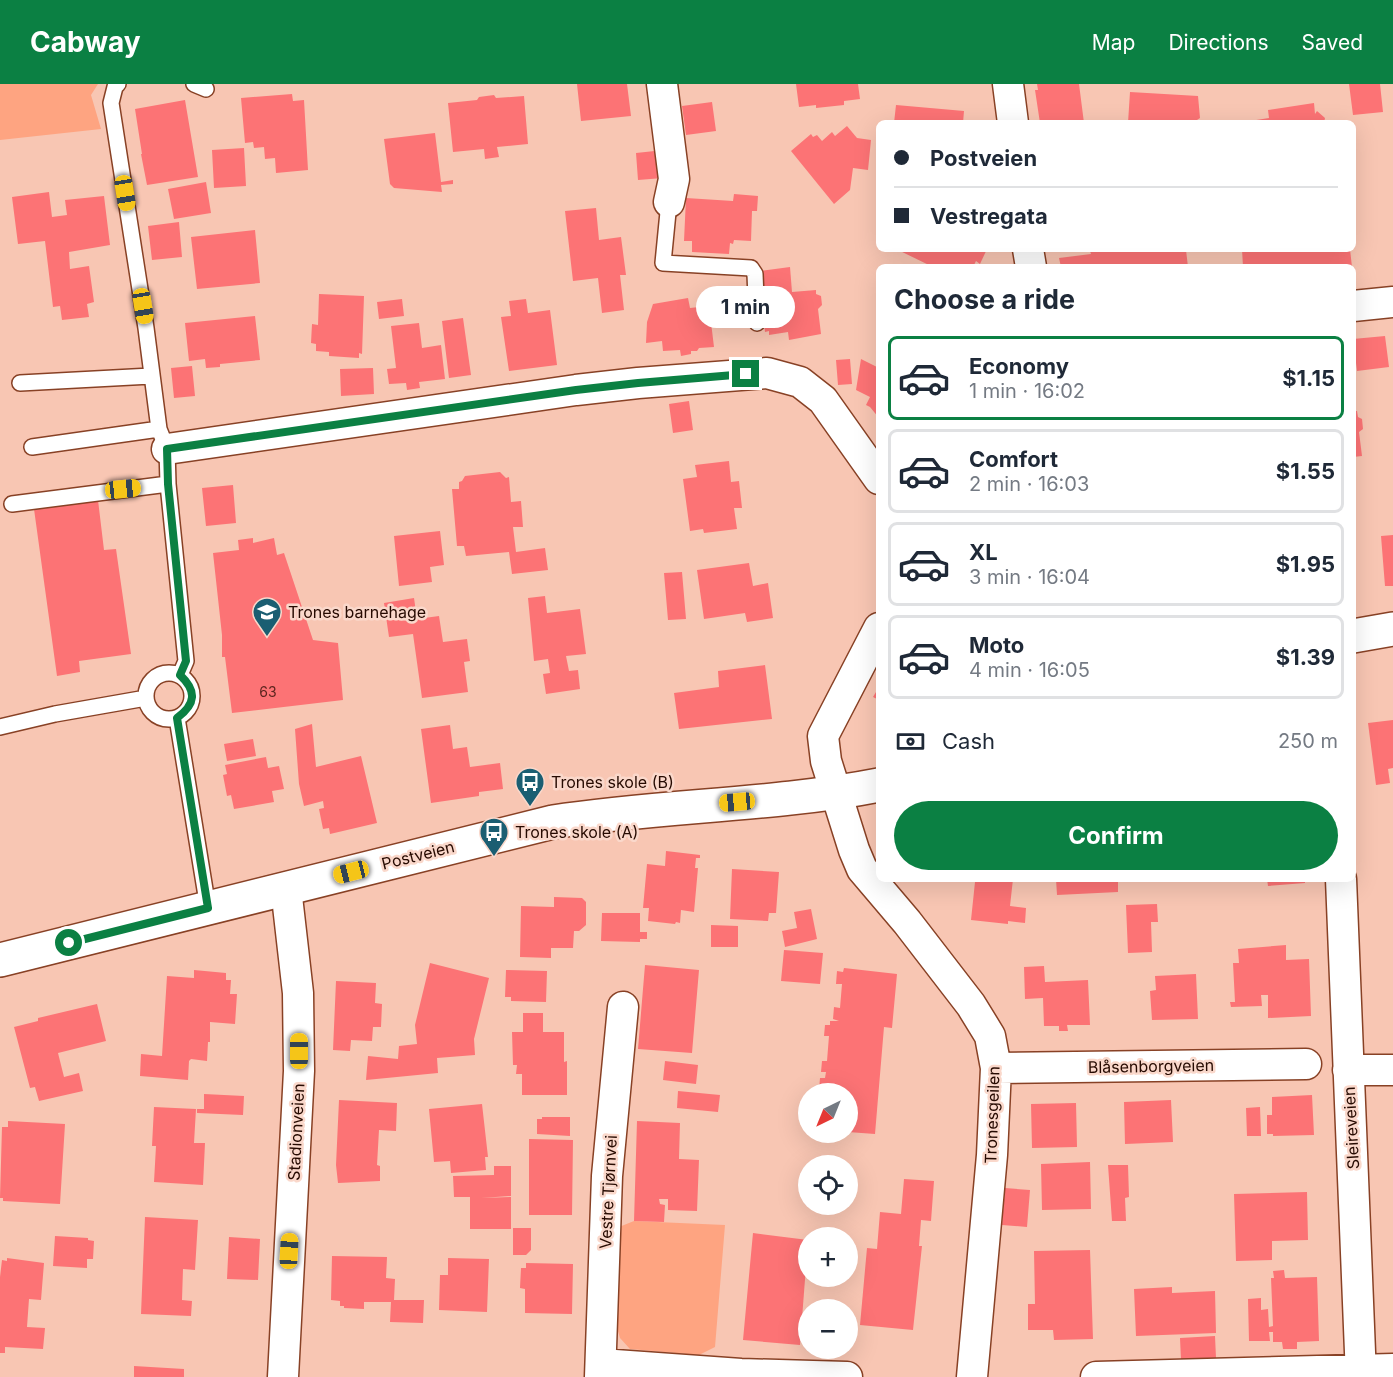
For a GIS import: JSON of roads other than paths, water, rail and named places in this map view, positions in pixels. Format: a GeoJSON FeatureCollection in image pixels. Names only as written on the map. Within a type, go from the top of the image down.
{"type":"FeatureCollection","features":[{"type":"Feature","properties":{"kind":"street"},"geometry":{"type":"LineString","coordinates":[[662,84],[674,179],[669,202]]}},
{"type":"Feature","properties":{"kind":"street"},"geometry":{"type":"LineString","coordinates":[[1008,84],[1013,120]]}},
{"type":"Feature","properties":{"kind":"street"},"geometry":{"type":"LineString","coordinates":[[1356,306],[1393,302]]}},
{"type":"Feature","properties":{"kind":"street"},"geometry":{"type":"LineString","coordinates":[[163,439],[638,383],[767,373],[800,382],[823,400],[876,475]]}},
{"type":"Feature","properties":{"kind":"street"},"geometry":{"type":"LineString","coordinates":[[1356,635],[1393,629]]}},
{"type":"Feature","properties":{"kind":"street","name":"Tronesgeilen"},"geometry":{"type":"LineString","coordinates":[[876,634],[823,736],[826,760],[862,869],[907,922],[970,1005],[990,1036],[996,1068],[992,1155],[972,1377]]}},
{"type":"Feature","properties":{"kind":"street","name":"Postveien"},"geometry":{"type":"LineString","coordinates":[[0,960],[553,822],[596,815],[836,793],[876,785]]}},
{"type":"Feature","properties":{"kind":"street","name":"Sleireveien"},"geometry":{"type":"LineString","coordinates":[[1341,882],[1361,1373]]}},
{"type":"Feature","properties":{"kind":"street","name":"Stadionveien"},"geometry":{"type":"LineString","coordinates":[[283,1377],[299,1071],[298,993],[286,888]]}},
{"type":"Feature","properties":{"kind":"street","name":"Vestre Tjørnvei"},"geometry":{"type":"LineString","coordinates":[[601,1370],[607,1176],[624,1007]]}},
{"type":"Feature","properties":{"kind":"street","name":"Blåsenborgveien"},"geometry":{"type":"LineString","coordinates":[[996,1068],[1306,1064]]}},
{"type":"Feature","properties":{"kind":"street"},"geometry":{"type":"LineString","coordinates":[[1348,1070],[1393,1070]]}},
{"type":"Feature","properties":{"kind":"street"},"geometry":{"type":"LineString","coordinates":[[1096,1377],[1361,1373],[1393,1369]]}},
{"type":"Feature","properties":{"kind":"street"},"geometry":{"type":"LineString","coordinates":[[601,1370],[741,1376],[847,1377]]}},
{"type":"Feature","properties":{"kind":"lane"},"geometry":{"type":"LineString","coordinates":[[118,84],[111,103],[146,328],[151,376],[163,439],[186,661],[180,675]]}},
{"type":"Feature","properties":{"kind":"lane"},"geometry":{"type":"LineString","coordinates":[[669,202],[663,263],[751,268],[755,274],[757,322]]}},
{"type":"Feature","properties":{"kind":"lane"},"geometry":{"type":"LineString","coordinates":[[20,383],[151,376]]}},
{"type":"Feature","properties":{"kind":"lane"},"geometry":{"type":"LineString","coordinates":[[32,447],[163,439]]}},
{"type":"Feature","properties":{"kind":"lane"},"geometry":{"type":"LineString","coordinates":[[12,504],[168,484]]}},
{"type":"Feature","properties":{"kind":"lane"},"geometry":{"type":"LineString","coordinates":[[168,673],[180,675],[189,684],[192,697],[188,710],[177,718],[163,718],[152,711],[146,698],[148,687],[156,677],[168,673]]}},
{"type":"Feature","properties":{"kind":"lane"},"geometry":{"type":"LineString","coordinates":[[0,727],[55,714],[146,698]]}},
{"type":"Feature","properties":{"kind":"lane"},"geometry":{"type":"LineString","coordinates":[[177,718],[208,908]]}},
{"type":"Feature","properties":{"kind":"place","name":"Trones barnehage"},"geometry":{"type":"Point","coordinates":[267,638]}},
{"type":"Feature","properties":{"kind":"place","name":"Trones skole (B)"},"geometry":{"type":"Point","coordinates":[530,808]}},
{"type":"Feature","properties":{"kind":"place","name":"Trones skole (A)"},"geometry":{"type":"Point","coordinates":[494,858]}}]}
